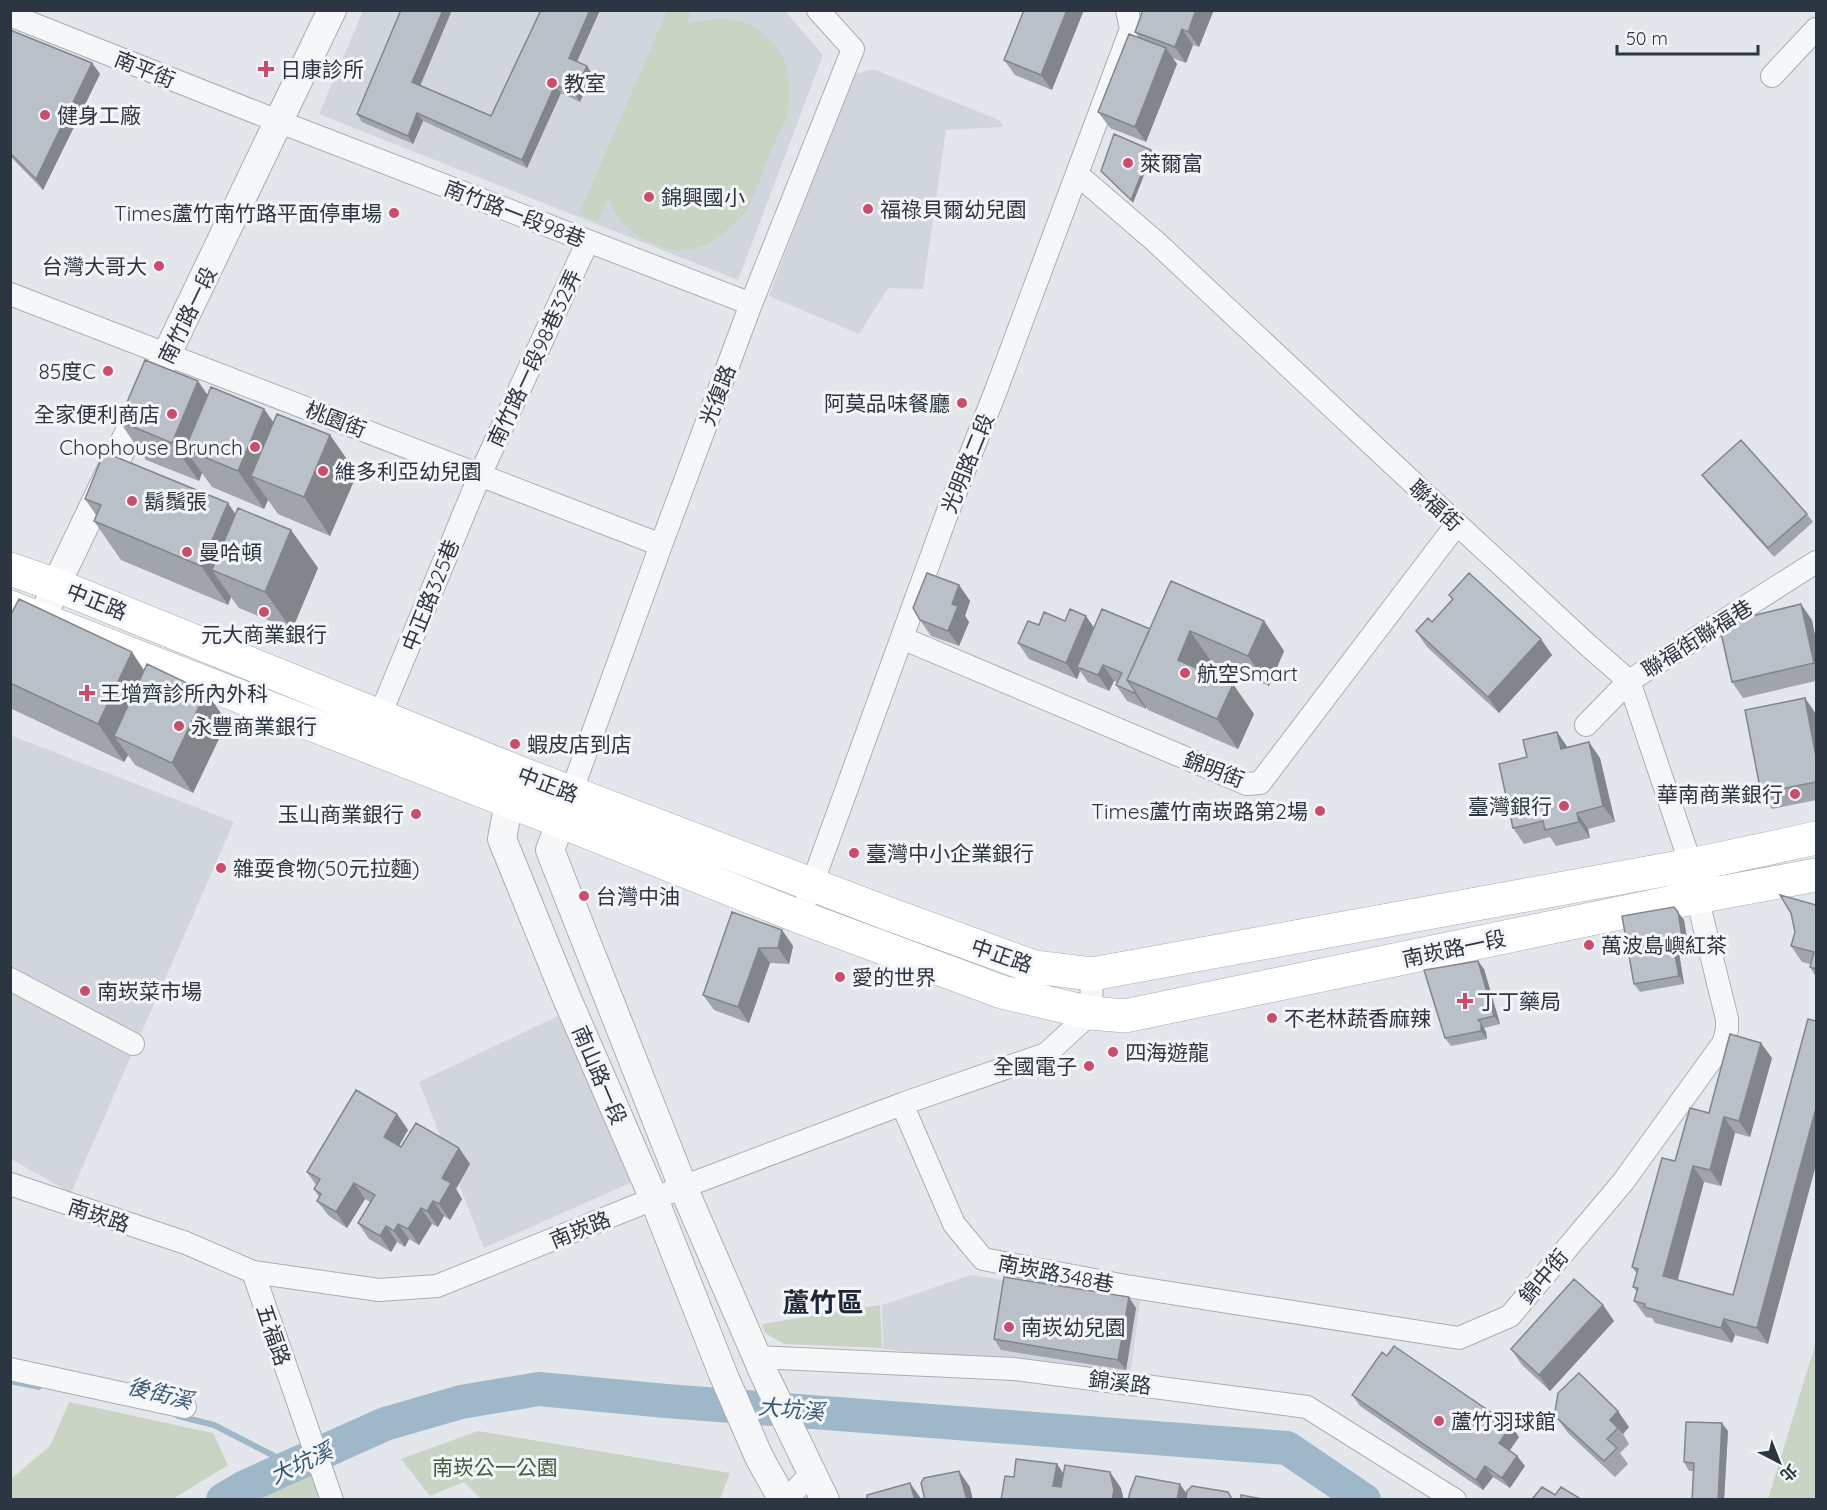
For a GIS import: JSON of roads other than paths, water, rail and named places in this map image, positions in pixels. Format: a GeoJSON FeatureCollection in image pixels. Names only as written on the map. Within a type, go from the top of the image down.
{"type":"FeatureCollection","features":[{"type":"Feature","properties":{"kind":"main road","name":"中正路"},"geometry":{"type":"LineString","coordinates":[[10,569],[56,585],[380,715],[514,787]]}},
{"type":"Feature","properties":{"kind":"main road","name":"中正路"},"geometry":{"type":"LineString","coordinates":[[10,607],[37,630],[514,787],[565,807],[800,917],[1002,992],[1091,1013]]}},
{"type":"Feature","properties":{"kind":"main road","name":"中正路"},"geometry":{"type":"LineString","coordinates":[[565,807],[813,885],[1034,967],[1092,974]]}},
{"type":"Feature","properties":{"kind":"main road","name":"南崁路一段"},"geometry":{"type":"LineString","coordinates":[[1092,974],[1691,865],[1816,838]]}},
{"type":"Feature","properties":{"kind":"main road","name":"南崁路一段"},"geometry":{"type":"LineString","coordinates":[[1091,1013],[1125,1016],[1696,897],[1816,875]]}},
{"type":"Feature","properties":{"kind":"street","name":"南竹路一段"},"geometry":{"type":"LineString","coordinates":[[37,630],[56,585],[333,10]]}},
{"type":"Feature","properties":{"kind":"street","name":"光復路"},"geometry":{"type":"LineString","coordinates":[[565,807],[751,304],[853,49],[818,10]]}},
{"type":"Feature","properties":{"kind":"street","name":"南平街"},"geometry":{"type":"LineString","coordinates":[[10,15],[280,122]]}},
{"type":"Feature","properties":{"kind":"street","name":"光明路二段"},"geometry":{"type":"LineString","coordinates":[[800,917],[945,519],[1077,174],[1133,17]]}},
{"type":"Feature","properties":{"kind":"street"},"geometry":{"type":"LineString","coordinates":[[1772,76],[1816,29]]}},
{"type":"Feature","properties":{"kind":"street","name":"南竹路一段98巷"},"geometry":{"type":"LineString","coordinates":[[280,122],[751,304]]}},
{"type":"Feature","properties":{"kind":"street","name":"聯福街"},"geometry":{"type":"LineString","coordinates":[[1077,174],[1156,242],[1457,524],[1629,681]]}},
{"type":"Feature","properties":{"kind":"street","name":"南竹路一段98巷32弄"},"geometry":{"type":"LineString","coordinates":[[480,475],[588,242]]}},
{"type":"Feature","properties":{"kind":"street","name":"桃園街"},"geometry":{"type":"LineString","coordinates":[[10,294],[661,545]]}},
{"type":"Feature","properties":{"kind":"street","name":"中正路325巷"},"geometry":{"type":"LineString","coordinates":[[380,715],[480,475]]}},
{"type":"Feature","properties":{"kind":"street","name":"錦明街"},"geometry":{"type":"LineString","coordinates":[[902,638],[1247,784],[1260,783],[1457,524]]}},
{"type":"Feature","properties":{"kind":"street","name":"聯福街聯福巷"},"geometry":{"type":"LineString","coordinates":[[1587,725],[1629,681],[1816,562]]}},
{"type":"Feature","properties":{"kind":"street"},"geometry":{"type":"LineString","coordinates":[[1629,681],[1691,865],[1696,897]]}},
{"type":"Feature","properties":{"kind":"street","name":"南山路一段"},"geometry":{"type":"LineString","coordinates":[[514,787],[502,839],[565,994],[654,1199],[723,1374],[759,1457],[785,1500]]}},
{"type":"Feature","properties":{"kind":"street","name":"南山路一段"},"geometry":{"type":"LineString","coordinates":[[565,807],[550,850],[683,1187],[811,1474]]}},
{"type":"Feature","properties":{"kind":"street","name":"錦中街"},"geometry":{"type":"LineString","coordinates":[[1126,1286],[1460,1338],[1510,1316],[1623,1182],[1724,1042],[1727,1019],[1696,897]]}},
{"type":"Feature","properties":{"kind":"street"},"geometry":{"type":"LineString","coordinates":[[1091,1013],[1092,974]]}},
{"type":"Feature","properties":{"kind":"street"},"geometry":{"type":"LineString","coordinates":[[10,979],[134,1044]]}},
{"type":"Feature","properties":{"kind":"street","name":"南崁路"},"geometry":{"type":"LineString","coordinates":[[10,1184],[186,1243],[253,1272],[379,1290],[437,1287],[683,1187],[902,1104],[1046,1054],[1091,1013]]}},
{"type":"Feature","properties":{"kind":"street","name":"南崁路348巷"},"geometry":{"type":"LineString","coordinates":[[902,1104],[954,1224],[983,1259],[1126,1286]]}},
{"type":"Feature","properties":{"kind":"street","name":"五福路"},"geometry":{"type":"LineString","coordinates":[[253,1272],[332,1500]]}},
{"type":"Feature","properties":{"kind":"street","name":"錦溪路"},"geometry":{"type":"LineString","coordinates":[[762,1368],[1014,1369],[1307,1407],[1455,1500]]}},
{"type":"Feature","properties":{"kind":"street"},"geometry":{"type":"LineString","coordinates":[[10,1369],[185,1407]]}},
{"type":"Feature","properties":{"kind":"street"},"geometry":{"type":"LineString","coordinates":[[785,1500],[811,1474],[825,1500]]}},
{"type":"Feature","properties":{"kind":"waterway","name":"後街溪"},"geometry":{"type":"LineString","coordinates":[[10,1381],[39,1387]]}},
{"type":"Feature","properties":{"kind":"waterway","name":"大坑溪"},"geometry":{"type":"LineString","coordinates":[[223,1500],[245,1487],[385,1424],[461,1402],[539,1389],[666,1401],[1287,1448],[1364,1500]]}},
{"type":"Feature","properties":{"kind":"waterway","name":"後街溪"},"geometry":{"type":"LineString","coordinates":[[178,1416],[214,1425],[292,1465]]}},
{"type":"Feature","properties":{"kind":"place","name":"日康診所"},"geometry":{"type":"Point","coordinates":[266,69]}},
{"type":"Feature","properties":{"kind":"place","name":"教室"},"geometry":{"type":"Point","coordinates":[552,83]}},
{"type":"Feature","properties":{"kind":"place","name":"健身工廠"},"geometry":{"type":"Point","coordinates":[45,115]}},
{"type":"Feature","properties":{"kind":"place","name":"萊爾富"},"geometry":{"type":"Point","coordinates":[1128,163]}},
{"type":"Feature","properties":{"kind":"place","name":"錦興國小"},"geometry":{"type":"Point","coordinates":[649,197]}},
{"type":"Feature","properties":{"kind":"place","name":"福祿貝爾幼兒園"},"geometry":{"type":"Point","coordinates":[868,209]}},
{"type":"Feature","properties":{"kind":"place","name":"Times蘆竹南竹路平面停車場"},"geometry":{"type":"Point","coordinates":[394,213]}},
{"type":"Feature","properties":{"kind":"place","name":"台灣大哥大"},"geometry":{"type":"Point","coordinates":[159,266]}},
{"type":"Feature","properties":{"kind":"place","name":"85度C"},"geometry":{"type":"Point","coordinates":[108,371]}},
{"type":"Feature","properties":{"kind":"place","name":"阿莫品味餐廳"},"geometry":{"type":"Point","coordinates":[962,403]}},
{"type":"Feature","properties":{"kind":"place","name":"全家便利商店"},"geometry":{"type":"Point","coordinates":[172,414]}},
{"type":"Feature","properties":{"kind":"place","name":"Chophouse Brunch"},"geometry":{"type":"Point","coordinates":[255,447]}},
{"type":"Feature","properties":{"kind":"place","name":"維多利亞幼兒園"},"geometry":{"type":"Point","coordinates":[323,471]}},
{"type":"Feature","properties":{"kind":"place","name":"鬍鬚張"},"geometry":{"type":"Point","coordinates":[132,501]}},
{"type":"Feature","properties":{"kind":"place","name":"曼哈頓"},"geometry":{"type":"Point","coordinates":[187,552]}},
{"type":"Feature","properties":{"kind":"place","name":"元大商業銀行"},"geometry":{"type":"Point","coordinates":[264,612]}},
{"type":"Feature","properties":{"kind":"place","name":"航空Smart"},"geometry":{"type":"Point","coordinates":[1185,673]}},
{"type":"Feature","properties":{"kind":"place","name":"王增齊診所內外科"},"geometry":{"type":"Point","coordinates":[87,693]}},
{"type":"Feature","properties":{"kind":"place","name":"永豐商業銀行"},"geometry":{"type":"Point","coordinates":[179,726]}},
{"type":"Feature","properties":{"kind":"place","name":"蝦皮店到店"},"geometry":{"type":"Point","coordinates":[515,744]}},
{"type":"Feature","properties":{"kind":"place","name":"華南商業銀行"},"geometry":{"type":"Point","coordinates":[1795,794]}},
{"type":"Feature","properties":{"kind":"place","name":"臺灣銀行"},"geometry":{"type":"Point","coordinates":[1564,806]}},
{"type":"Feature","properties":{"kind":"place","name":"Times蘆竹南崁路第2場"},"geometry":{"type":"Point","coordinates":[1320,811]}},
{"type":"Feature","properties":{"kind":"place","name":"玉山商業銀行"},"geometry":{"type":"Point","coordinates":[416,814]}},
{"type":"Feature","properties":{"kind":"place","name":"臺灣中小企業銀行"},"geometry":{"type":"Point","coordinates":[854,853]}},
{"type":"Feature","properties":{"kind":"place","name":"雜耍食物(50元拉麵)"},"geometry":{"type":"Point","coordinates":[221,868]}},
{"type":"Feature","properties":{"kind":"place","name":"台灣中油"},"geometry":{"type":"Point","coordinates":[584,896]}},
{"type":"Feature","properties":{"kind":"place","name":"萬波島嶼紅茶"},"geometry":{"type":"Point","coordinates":[1589,945]}},
{"type":"Feature","properties":{"kind":"place","name":"愛的世界"},"geometry":{"type":"Point","coordinates":[840,977]}},
{"type":"Feature","properties":{"kind":"place","name":"南崁菜市場"},"geometry":{"type":"Point","coordinates":[85,991]}},
{"type":"Feature","properties":{"kind":"place","name":"丁丁藥局"},"geometry":{"type":"Point","coordinates":[1465,1001]}},
{"type":"Feature","properties":{"kind":"place","name":"不老林蔬香麻辣"},"geometry":{"type":"Point","coordinates":[1272,1018]}},
{"type":"Feature","properties":{"kind":"place","name":"四海遊龍"},"geometry":{"type":"Point","coordinates":[1113,1052]}},
{"type":"Feature","properties":{"kind":"place","name":"全國電子"},"geometry":{"type":"Point","coordinates":[1089,1066]}},
{"type":"Feature","properties":{"kind":"place","name":"南崁幼兒園"},"geometry":{"type":"Point","coordinates":[1009,1327]}},
{"type":"Feature","properties":{"kind":"place","name":"蘆竹羽球館"},"geometry":{"type":"Point","coordinates":[1439,1421]}},
{"type":"Feature","properties":{"kind":"district","name":"蘆竹區"},"geometry":{"type":"Point","coordinates":[823,1302]}},
{"type":"Feature","properties":{"kind":"park label","name":"南崁公一公園"},"geometry":{"type":"Point","coordinates":[495,1467]}}]}
